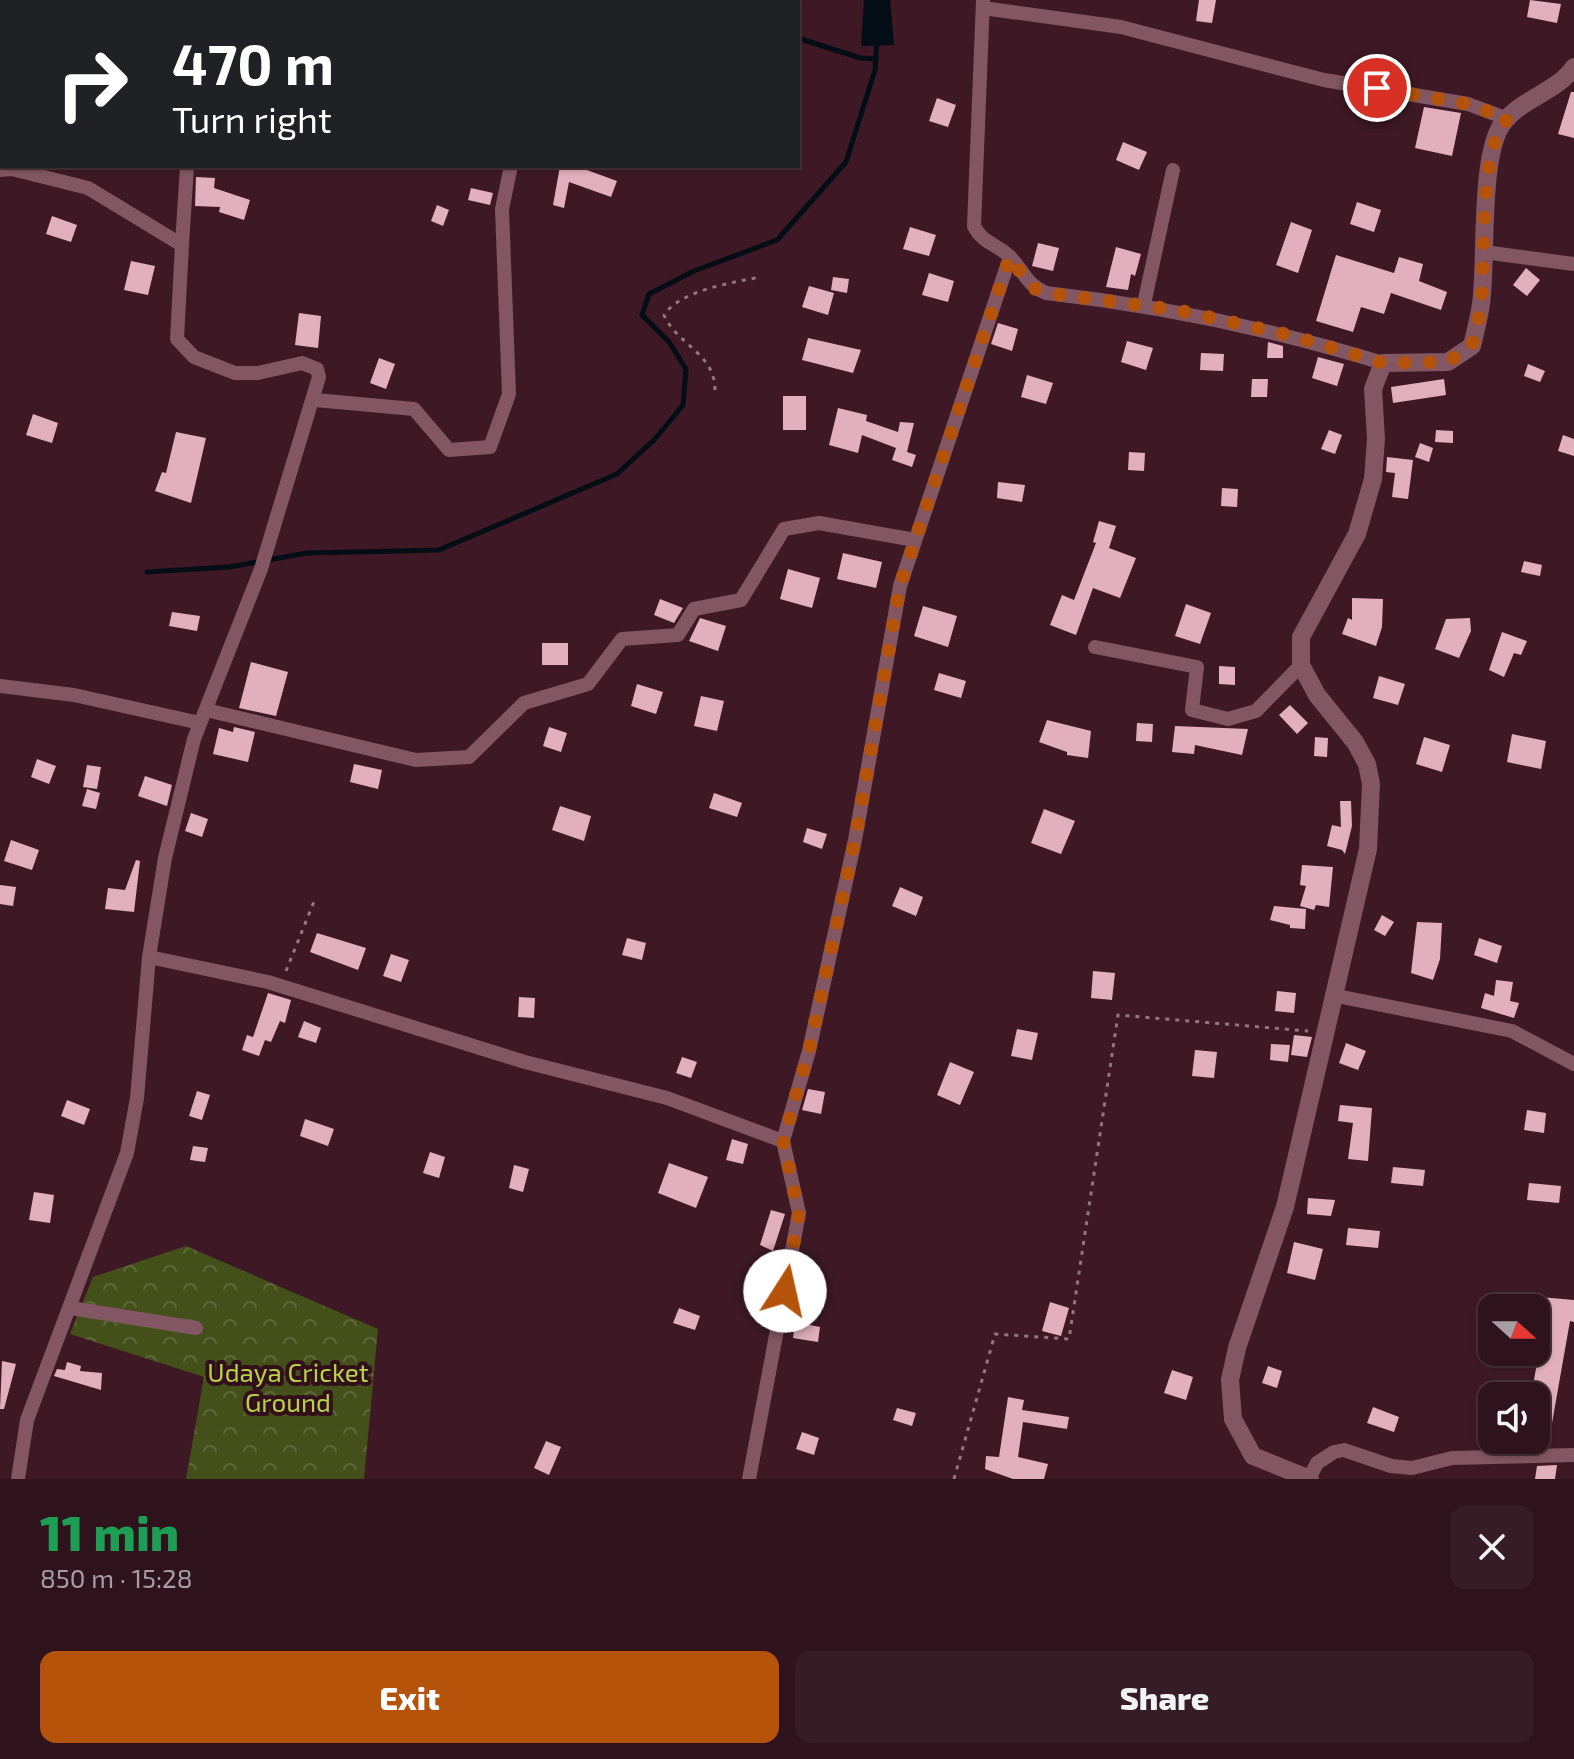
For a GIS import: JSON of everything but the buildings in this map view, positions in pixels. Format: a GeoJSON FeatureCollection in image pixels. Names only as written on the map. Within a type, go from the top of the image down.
{"type":"FeatureCollection","features":[{"type":"Feature","properties":{"kind":"street"},"geometry":{"type":"LineString","coordinates":[[1508,119],[1468,104],[1324,80],[1121,27],[983,4],[974,226],[980,237],[1010,257],[1031,287],[1046,293],[1144,304],[1289,335],[1383,363],[1448,362],[1472,346],[1481,304],[1492,157],[1502,124],[1508,119],[1530,99],[1566,79],[1574,67]]}},
{"type":"Feature","properties":{"kind":"street"},"geometry":{"type":"LineString","coordinates":[[18,1479],[27,1420],[127,1153],[137,1098],[149,957],[165,858],[203,716],[261,569],[315,400],[319,377],[317,369],[309,364],[235,373],[194,357],[177,339],[187,168]]}},
{"type":"Feature","properties":{"kind":"street"},"geometry":{"type":"LineString","coordinates":[[315,400],[414,409],[449,450],[490,447],[509,394],[502,209],[511,168]]}},
{"type":"Feature","properties":{"kind":"street"},"geometry":{"type":"LineString","coordinates":[[0,170],[12,169],[88,188],[182,245]]}},
{"type":"Feature","properties":{"kind":"street"},"geometry":{"type":"LineString","coordinates":[[1144,304],[1173,170]]}},
{"type":"Feature","properties":{"kind":"street"},"geometry":{"type":"LineString","coordinates":[[1484,252],[1574,264]]}},
{"type":"Feature","properties":{"kind":"street"},"geometry":{"type":"LineString","coordinates":[[749,1479],[799,1213],[783,1141],[813,1036],[855,840],[900,586],[1010,257]]}},
{"type":"Feature","properties":{"kind":"street"},"geometry":{"type":"LineString","coordinates":[[1383,363],[1373,389],[1376,439],[1373,479],[1357,534],[1301,637],[1301,665],[1317,695],[1355,742],[1367,764],[1371,784],[1368,849],[1285,1207],[1237,1348],[1230,1380],[1233,1419],[1253,1456],[1288,1473],[1310,1478],[1317,1463],[1334,1452],[1344,1450],[1391,1466],[1412,1468],[1452,1458],[1574,1455]]}},
{"type":"Feature","properties":{"kind":"street"},"geometry":{"type":"LineString","coordinates":[[0,686],[203,716],[416,760],[469,757],[524,703],[588,684],[622,639],[678,635],[694,609],[741,600],[784,529],[819,523],[915,540]]}},
{"type":"Feature","properties":{"kind":"street"},"geometry":{"type":"LineString","coordinates":[[1095,647],[1197,667],[1192,710],[1228,719],[1256,711],[1301,665]]}},
{"type":"Feature","properties":{"kind":"street"},"geometry":{"type":"LineString","coordinates":[[149,957],[281,986],[525,1062],[667,1098],[783,1141]]}},
{"type":"Feature","properties":{"kind":"street"},"geometry":{"type":"LineString","coordinates":[[1332,995],[1512,1031],[1574,1064]]}},
{"type":"Feature","properties":{"kind":"street"},"geometry":{"type":"LineString","coordinates":[[70,1308],[196,1328]]}},
{"type":"Feature","properties":{"kind":"path"},"geometry":{"type":"LineString","coordinates":[[715,390],[715,377],[706,360],[669,328],[664,315],[671,304],[721,286],[760,277]]}},
{"type":"Feature","properties":{"kind":"path"},"geometry":{"type":"LineString","coordinates":[[281,986],[315,899]]}},
{"type":"Feature","properties":{"kind":"path"},"geometry":{"type":"LineString","coordinates":[[954,1479],[995,1334],[1069,1339],[1118,1015],[1324,1032]]}},
{"type":"Feature","properties":{"kind":"green space","name":"Udaya Cricket Ground"},"geometry":{"type":"Polygon","coordinates":[[[186,1246],[378,1329],[364,1479],[186,1479],[204,1377],[70,1334],[93,1277],[186,1246]]]}},
{"type":"Feature","properties":{"kind":"shaded area"},"geometry":{"type":"Polygon","coordinates":[[[864,0],[890,0],[894,45],[861,46],[864,0]]]}},
{"type":"Feature","properties":{"kind":"waterway"},"geometry":{"type":"LineString","coordinates":[[800,39],[860,58],[876,59]]}},
{"type":"Feature","properties":{"kind":"waterway"},"geometry":{"type":"LineString","coordinates":[[147,572],[229,567],[307,553],[439,550],[617,474],[655,439],[683,405],[686,369],[669,342],[642,315],[649,294],[694,271],[777,240],[846,162],[875,70],[877,41]]}},
{"type":"Feature","properties":{"kind":"route"},"geometry":{"type":"LineString","coordinates":[[785,1291],[799,1213],[783,1141],[809,1051],[855,840],[900,586],[1010,257],[1031,287],[1046,293],[1176,310],[1289,335],[1383,363],[1448,362],[1472,346],[1481,304],[1485,206],[1492,157],[1502,124],[1508,119],[1468,104],[1377,88]]}}]}
